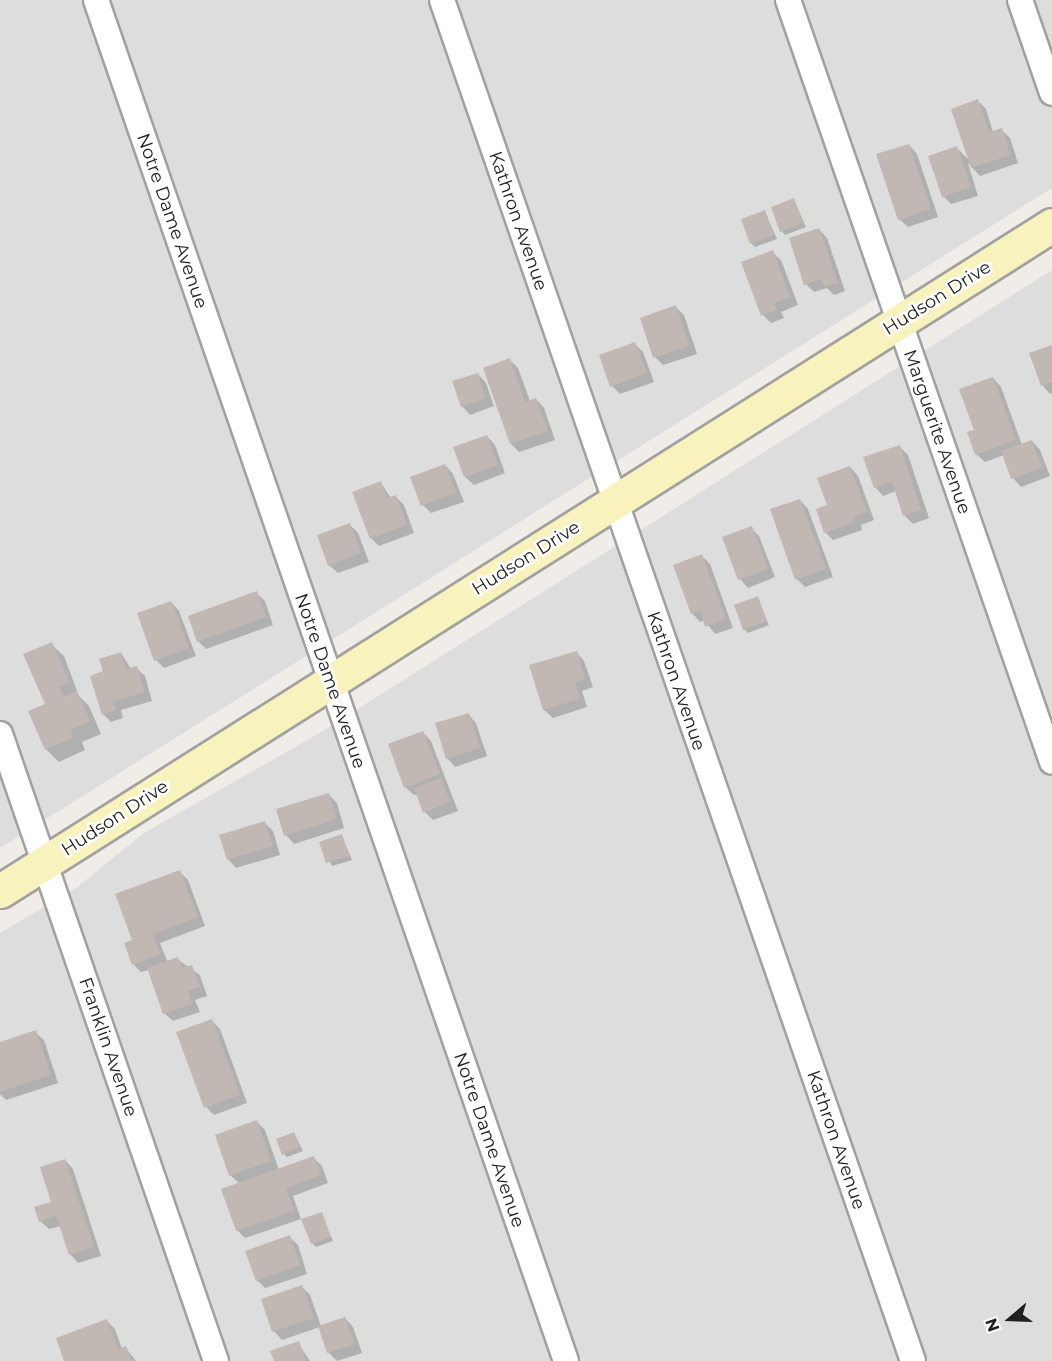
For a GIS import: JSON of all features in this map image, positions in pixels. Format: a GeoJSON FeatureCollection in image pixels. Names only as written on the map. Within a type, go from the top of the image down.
{"type":"FeatureCollection","features":[{"type":"Feature","properties":{"kind":"street","name":"Notre Dame Avenue"},"geometry":{"type":"LineString","coordinates":[[96,0],[566,1361]]}},
{"type":"Feature","properties":{"kind":"street","name":"Kathron Avenue"},"geometry":{"type":"LineString","coordinates":[[441,0],[913,1361]]}},
{"type":"Feature","properties":{"kind":"street","name":"Marguerite Avenue"},"geometry":{"type":"LineString","coordinates":[[788,0],[1052,762]]}},
{"type":"Feature","properties":{"kind":"street"},"geometry":{"type":"LineString","coordinates":[[1020,0],[1052,93]]}},
{"type":"Feature","properties":{"kind":"street","name":"Hudson Drive"},"geometry":{"type":"LineString","coordinates":[[0,891],[1052,225]]}},
{"type":"Feature","properties":{"kind":"street","name":"Franklin Avenue"},"geometry":{"type":"LineString","coordinates":[[0,734],[42,865],[216,1361]]}},
{"type":"Feature","properties":{"kind":"shaded area"},"geometry":{"type":"Polygon","coordinates":[[[0,0],[1052,0],[1052,188],[0,848],[0,0]]]}},
{"type":"Feature","properties":{"kind":"shaded area"},"geometry":{"type":"Polygon","coordinates":[[[1052,270],[1052,1361],[0,1361],[0,933],[76,888],[144,833],[318,734],[1052,270]]]}},
{"type":"Feature","properties":{"kind":"building"},"geometry":{"type":"Polygon","coordinates":[[[978,99],[989,132],[1002,128],[1011,155],[971,168],[951,109],[978,99]]]}},
{"type":"Feature","properties":{"kind":"building"},"geometry":{"type":"Polygon","coordinates":[[[909,144],[931,209],[898,220],[876,154],[909,144]]]}},
{"type":"Feature","properties":{"kind":"building"},"geometry":{"type":"Polygon","coordinates":[[[957,146],[971,187],[942,197],[928,156],[957,146]]]}},
{"type":"Feature","properties":{"kind":"building"},"geometry":{"type":"Polygon","coordinates":[[[794,198],[803,223],[780,232],[771,207],[794,198]]]}},
{"type":"Feature","properties":{"kind":"building"},"geometry":{"type":"Polygon","coordinates":[[[765,210],[774,235],[750,244],[741,219],[765,210]]]}},
{"type":"Feature","properties":{"kind":"building"},"geometry":{"type":"Polygon","coordinates":[[[819,228],[838,283],[824,287],[821,279],[804,285],[789,238],[819,228]]]}},
{"type":"Feature","properties":{"kind":"building"},"geometry":{"type":"Polygon","coordinates":[[[773,250],[790,297],[774,303],[777,310],[761,316],[741,262],[773,250]]]}},
{"type":"Feature","properties":{"kind":"building"},"geometry":{"type":"Polygon","coordinates":[[[676,305],[689,346],[653,358],[640,318],[676,305]]]}},
{"type":"Feature","properties":{"kind":"building"},"geometry":{"type":"Polygon","coordinates":[[[635,342],[647,373],[610,387],[599,355],[635,342]]]}},
{"type":"Feature","properties":{"kind":"building"},"geometry":{"type":"Polygon","coordinates":[[[1052,345],[1052,382],[1041,386],[1029,353],[1052,345]]]}},
{"type":"Feature","properties":{"kind":"building"},"geometry":{"type":"Polygon","coordinates":[[[510,358],[525,402],[536,398],[548,431],[510,444],[483,368],[510,358]]]}},
{"type":"Feature","properties":{"kind":"building"},"geometry":{"type":"Polygon","coordinates":[[[478,373],[486,398],[461,407],[452,381],[478,373]]]}},
{"type":"Feature","properties":{"kind":"building"},"geometry":{"type":"Polygon","coordinates":[[[993,377],[1016,440],[975,455],[967,432],[974,430],[959,389],[993,377]]]}},
{"type":"Feature","properties":{"kind":"building"},"geometry":{"type":"Polygon","coordinates":[[[487,435],[498,465],[464,477],[453,447],[487,435]]]}},
{"type":"Feature","properties":{"kind":"building"},"geometry":{"type":"Polygon","coordinates":[[[1032,440],[1042,468],[1011,479],[1001,451],[1032,440]]]}},
{"type":"Feature","properties":{"kind":"building"},"geometry":{"type":"Polygon","coordinates":[[[900,445],[921,510],[903,516],[892,482],[874,488],[863,457],[900,445]]]}},
{"type":"Feature","properties":{"kind":"building"},"geometry":{"type":"Polygon","coordinates":[[[445,464],[456,493],[421,506],[410,477],[445,464]]]}},
{"type":"Feature","properties":{"kind":"building"},"geometry":{"type":"Polygon","coordinates":[[[850,466],[867,512],[853,517],[855,522],[824,533],[816,509],[827,505],[817,478],[850,466]]]}},
{"type":"Feature","properties":{"kind":"building"},"geometry":{"type":"Polygon","coordinates":[[[381,481],[387,498],[396,495],[407,525],[370,539],[352,492],[381,481]]]}},
{"type":"Feature","properties":{"kind":"building"},"geometry":{"type":"Polygon","coordinates":[[[800,499],[826,569],[795,580],[770,509],[800,499]]]}},
{"type":"Feature","properties":{"kind":"building"},"geometry":{"type":"Polygon","coordinates":[[[350,523],[361,553],[328,566],[317,535],[350,523]]]}},
{"type":"Feature","properties":{"kind":"building"},"geometry":{"type":"Polygon","coordinates":[[[752,526],[768,569],[738,580],[722,537],[752,526]]]}},
{"type":"Feature","properties":{"kind":"building"},"geometry":{"type":"Polygon","coordinates":[[[702,554],[726,619],[705,627],[700,611],[691,614],[673,565],[702,554]]]}},
{"type":"Feature","properties":{"kind":"building"},"geometry":{"type":"Polygon","coordinates":[[[257,591],[266,617],[197,642],[188,616],[257,591]]]}},
{"type":"Feature","properties":{"kind":"building"},"geometry":{"type":"Polygon","coordinates":[[[758,596],[767,621],[743,630],[734,605],[758,596]]]}},
{"type":"Feature","properties":{"kind":"building"},"geometry":{"type":"Polygon","coordinates":[[[171,601],[189,648],[154,661],[137,613],[171,601]]]}},
{"type":"Feature","properties":{"kind":"building"},"geometry":{"type":"Polygon","coordinates":[[[52,642],[69,682],[59,687],[64,697],[77,691],[90,721],[70,730],[74,737],[45,750],[28,711],[45,704],[23,654],[52,642]]]}},
{"type":"Feature","properties":{"kind":"building"},"geometry":{"type":"Polygon","coordinates":[[[577,651],[585,679],[575,682],[580,699],[543,710],[529,665],[577,651]]]}},
{"type":"Feature","properties":{"kind":"building"},"geometry":{"type":"Polygon","coordinates":[[[121,652],[126,669],[137,666],[145,692],[113,702],[116,710],[102,715],[90,676],[103,671],[99,659],[121,652]]]}},
{"type":"Feature","properties":{"kind":"building"},"geometry":{"type":"Polygon","coordinates":[[[469,713],[480,748],[446,759],[435,723],[469,713]]]}},
{"type":"Feature","properties":{"kind":"building"},"geometry":{"type":"Polygon","coordinates":[[[423,731],[440,774],[404,788],[388,744],[423,731]]]}},
{"type":"Feature","properties":{"kind":"building"},"geometry":{"type":"Polygon","coordinates":[[[441,778],[450,802],[423,813],[414,788],[441,778]]]}},
{"type":"Feature","properties":{"kind":"building"},"geometry":{"type":"Polygon","coordinates":[[[329,793],[337,819],[284,836],[276,809],[329,793]]]}},
{"type":"Feature","properties":{"kind":"building"},"geometry":{"type":"Polygon","coordinates":[[[265,821],[273,846],[227,860],[219,835],[265,821]]]}},
{"type":"Feature","properties":{"kind":"building"},"geometry":{"type":"Polygon","coordinates":[[[342,834],[349,856],[326,863],[319,842],[342,834]]]}},
{"type":"Feature","properties":{"kind":"building"},"geometry":{"type":"Polygon","coordinates":[[[180,870],[198,917],[153,934],[160,954],[132,965],[124,943],[132,940],[115,894],[180,870]]]}},
{"type":"Feature","properties":{"kind":"building"},"geometry":{"type":"Polygon","coordinates":[[[178,957],[182,968],[192,965],[200,987],[188,991],[192,1004],[163,1014],[147,968],[178,957]]]}},
{"type":"Feature","properties":{"kind":"building"},"geometry":{"type":"Polygon","coordinates":[[[212,1019],[240,1095],[204,1108],[176,1032],[212,1019]]]}},
{"type":"Feature","properties":{"kind":"building"},"geometry":{"type":"Polygon","coordinates":[[[36,1030],[51,1075],[0,1092],[0,1042],[36,1030]]]}},
{"type":"Feature","properties":{"kind":"building"},"geometry":{"type":"Polygon","coordinates":[[[257,1120],[271,1161],[229,1176],[215,1135],[257,1120]]]}},
{"type":"Feature","properties":{"kind":"building"},"geometry":{"type":"Polygon","coordinates":[[[294,1132],[300,1147],[282,1155],[276,1139],[294,1132]]]}},
{"type":"Feature","properties":{"kind":"building"},"geometry":{"type":"Polygon","coordinates":[[[314,1156],[321,1175],[286,1188],[294,1211],[236,1231],[221,1189],[314,1156]]]}},
{"type":"Feature","properties":{"kind":"building"},"geometry":{"type":"Polygon","coordinates":[[[65,1159],[94,1247],[69,1255],[56,1216],[39,1222],[34,1207],[51,1202],[40,1167],[65,1159]]]}},
{"type":"Feature","properties":{"kind":"building"},"geometry":{"type":"Polygon","coordinates":[[[322,1212],[331,1237],[311,1244],[301,1219],[322,1212]]]}},
{"type":"Feature","properties":{"kind":"building"},"geometry":{"type":"Polygon","coordinates":[[[290,1235],[300,1265],[256,1281],[245,1251],[290,1235]]]}},
{"type":"Feature","properties":{"kind":"building"},"geometry":{"type":"Polygon","coordinates":[[[302,1285],[314,1318],[272,1332],[261,1299],[302,1285]]]}},
{"type":"Feature","properties":{"kind":"building"},"geometry":{"type":"Polygon","coordinates":[[[345,1317],[355,1344],[327,1353],[318,1326],[345,1317]]]}},
{"type":"Feature","properties":{"kind":"building"},"geometry":{"type":"Polygon","coordinates":[[[107,1319],[118,1349],[126,1346],[132,1361],[64,1361],[56,1338],[107,1319]]]}},
{"type":"Feature","properties":{"kind":"building"},"geometry":{"type":"Polygon","coordinates":[[[299,1341],[306,1361],[274,1361],[270,1351],[299,1341]]]}}]}
